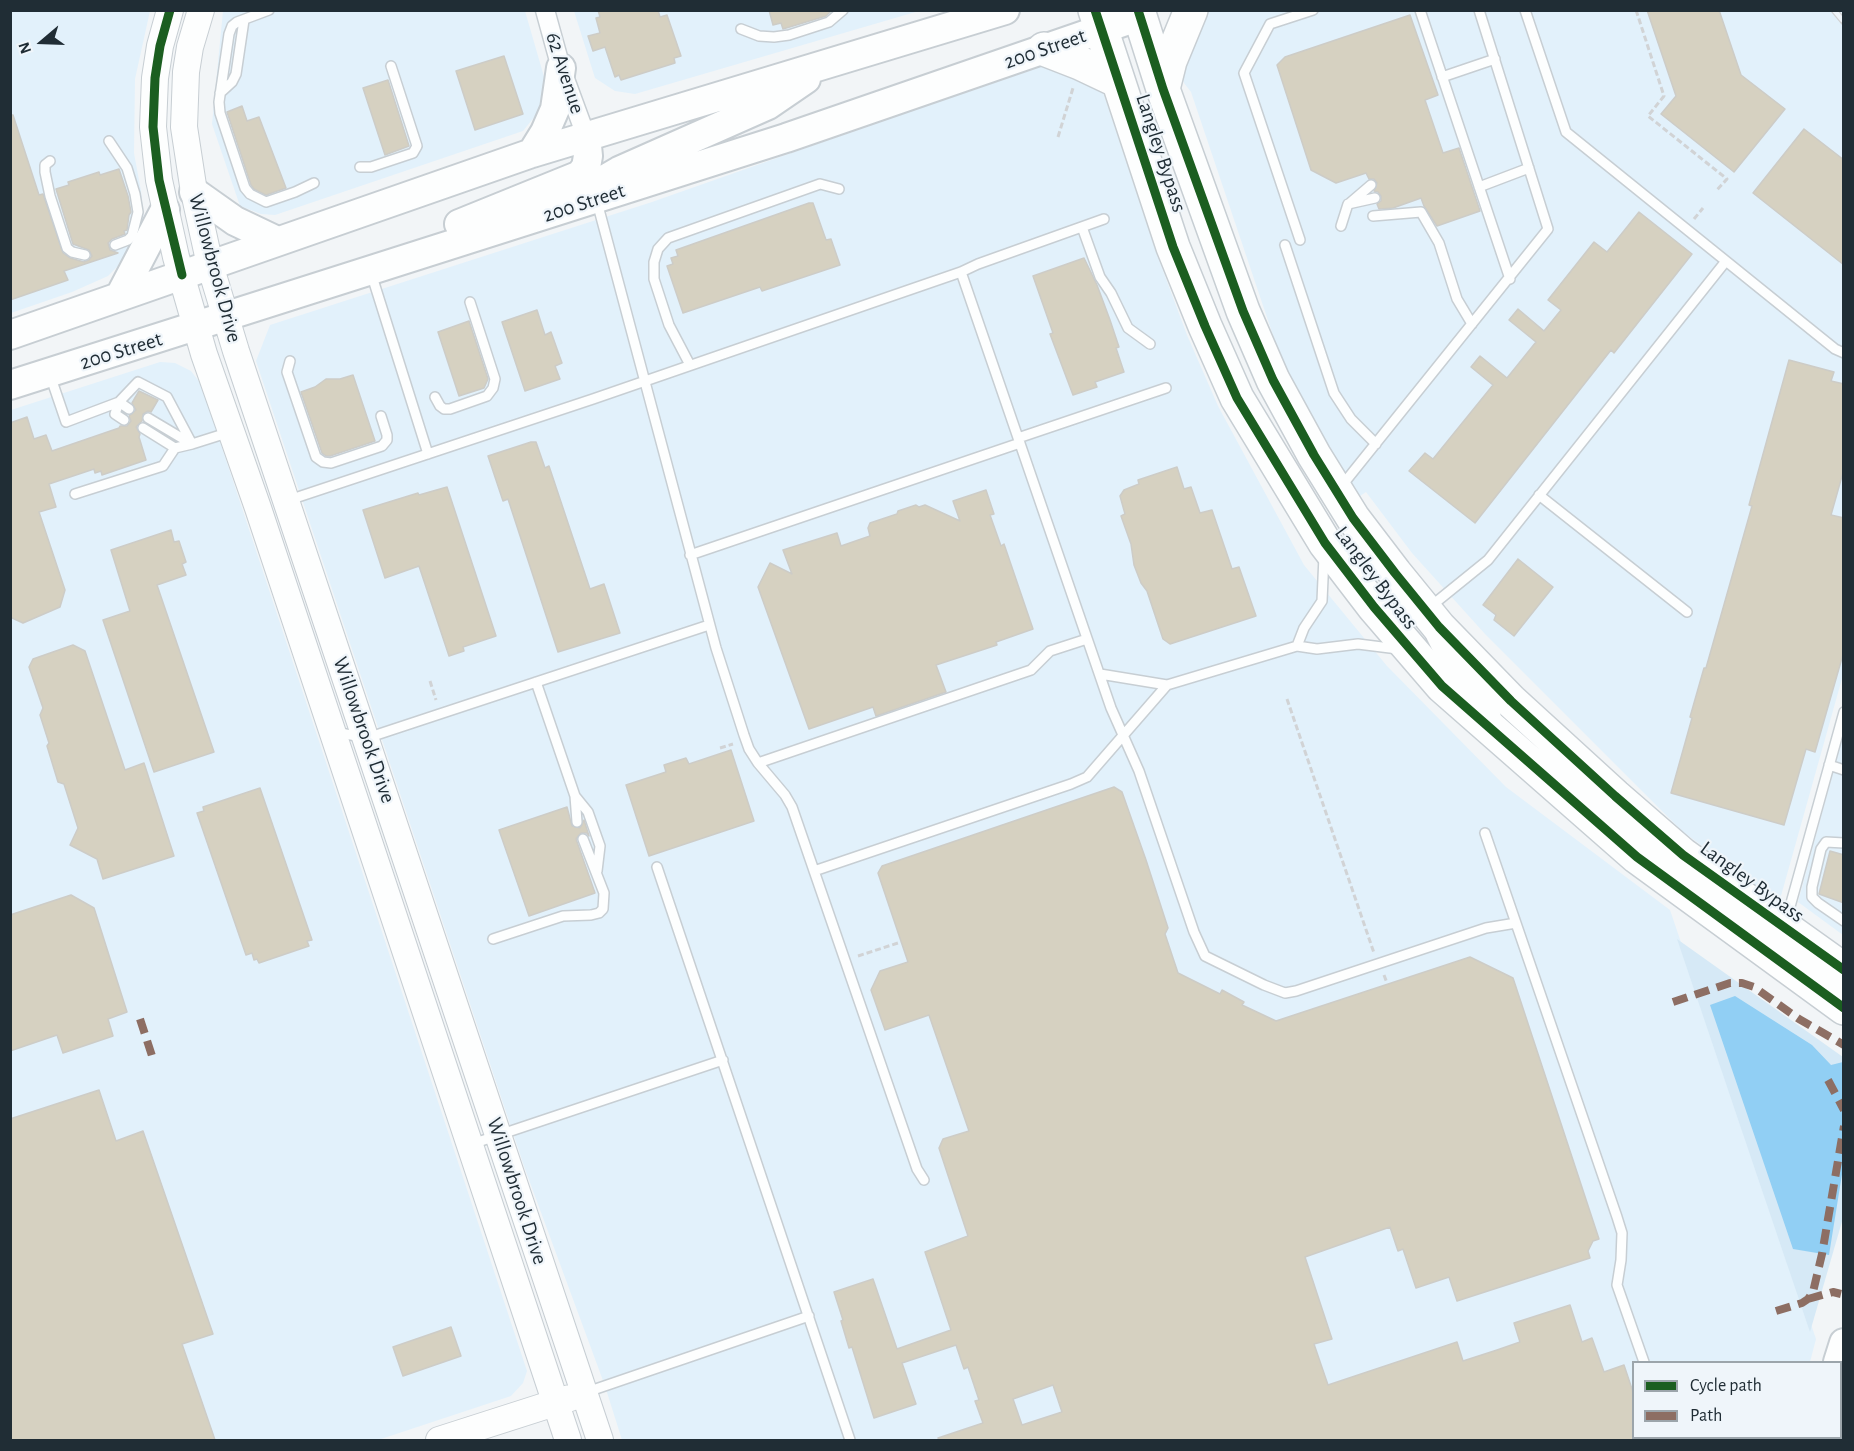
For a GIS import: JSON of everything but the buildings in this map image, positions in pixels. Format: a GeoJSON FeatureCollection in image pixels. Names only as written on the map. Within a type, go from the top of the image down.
{"type":"FeatureCollection","features":[{"type":"Feature","properties":{"kind":"highway"},"geometry":{"type":"LineString","coordinates":[[1163,89],[1170,61],[1191,10]]}},
{"type":"Feature","properties":{"kind":"highway","name":"Langley Bypass"},"geometry":{"type":"LineString","coordinates":[[1144,12],[1163,89],[1243,311],[1274,380],[1314,455],[1353,518],[1419,611],[1511,701],[1683,855],[1843,969]]}},
{"type":"Feature","properties":{"kind":"highway","name":"Langley Bypass"},"geometry":{"type":"LineString","coordinates":[[1098,20],[1173,247],[1233,388],[1325,543],[1383,608],[1409,650],[1442,686],[1637,857],[1844,1008]]}},
{"type":"Feature","properties":{"kind":"highway"},"geometry":{"type":"LineString","coordinates":[[1044,49],[1118,81]]}},
{"type":"Feature","properties":{"kind":"main road","name":"Willowbrook Drive"},"geometry":{"type":"LineString","coordinates":[[170,10],[160,46],[155,78],[153,127],[159,180],[182,275],[197,327],[568,1440]]}},
{"type":"Feature","properties":{"kind":"main road","name":"Willowbrook Drive"},"geometry":{"type":"LineString","coordinates":[[201,10],[190,47],[184,102],[184,127],[194,192],[210,265],[286,501],[600,1440]]}},
{"type":"Feature","properties":{"kind":"main road"},"geometry":{"type":"LineString","coordinates":[[10,335],[532,153],[1005,10]]}},
{"type":"Feature","properties":{"kind":"main road","name":"200 Street"},"geometry":{"type":"LineString","coordinates":[[10,385],[596,200],[1044,49],[1098,20],[1144,12]]}},
{"type":"Feature","properties":{"kind":"main road"},"geometry":{"type":"LineString","coordinates":[[596,200],[607,178],[768,105],[830,63]]}},
{"type":"Feature","properties":{"kind":"main road"},"geometry":{"type":"LineString","coordinates":[[532,153],[555,110],[561,68]]}},
{"type":"Feature","properties":{"kind":"main road"},"geometry":{"type":"LineString","coordinates":[[370,270],[464,222],[580,176],[586,167],[588,156],[586,136]]}},
{"type":"Feature","properties":{"kind":"main road"},"geometry":{"type":"LineString","coordinates":[[194,192],[235,221],[277,241]]}},
{"type":"Feature","properties":{"kind":"main road"},"geometry":{"type":"LineString","coordinates":[[120,296],[165,210]]}},
{"type":"Feature","properties":{"kind":"main road"},"geometry":{"type":"LineString","coordinates":[[1838,1361],[1844,1343]]}},
{"type":"Feature","properties":{"kind":"main road"},"geometry":{"type":"LineString","coordinates":[[439,1440],[584,1393]]}},
{"type":"Feature","properties":{"kind":"street","name":"62 Avenue"},"geometry":{"type":"LineString","coordinates":[[545,10],[561,68],[586,136]]}},
{"type":"Feature","properties":{"kind":"lane"},"geometry":{"type":"LineString","coordinates":[[269,10],[232,26],[220,93],[219,113],[245,188],[250,194],[266,202],[314,183]]}},
{"type":"Feature","properties":{"kind":"lane"},"geometry":{"type":"LineString","coordinates":[[741,29],[759,36],[789,35],[829,22],[843,10]]}},
{"type":"Feature","properties":{"kind":"lane"},"geometry":{"type":"LineString","coordinates":[[1300,240],[1244,73],[1270,24],[1312,10]]}},
{"type":"Feature","properties":{"kind":"lane"},"geometry":{"type":"LineString","coordinates":[[1420,10],[1467,164],[1479,187],[1510,279]]}},
{"type":"Feature","properties":{"kind":"lane"},"geometry":{"type":"LineString","coordinates":[[1337,492],[1548,229],[1479,10]]}},
{"type":"Feature","properties":{"kind":"lane"},"geometry":{"type":"LineString","coordinates":[[1526,10],[1566,132],[1835,349],[1844,353]]}},
{"type":"Feature","properties":{"kind":"lane"},"geometry":{"type":"LineString","coordinates":[[1442,77],[1495,59]]}},
{"type":"Feature","properties":{"kind":"lane"},"geometry":{"type":"LineString","coordinates":[[360,167],[371,167],[413,153],[417,146],[391,66]]}},
{"type":"Feature","properties":{"kind":"lane"},"geometry":{"type":"LineString","coordinates":[[109,141],[127,168],[138,212],[132,236],[115,245]]}},
{"type":"Feature","properties":{"kind":"lane"},"geometry":{"type":"LineString","coordinates":[[50,161],[45,165],[45,172],[50,196],[67,248],[72,252],[85,255]]}},
{"type":"Feature","properties":{"kind":"lane"},"geometry":{"type":"LineString","coordinates":[[1479,187],[1529,168]]}},
{"type":"Feature","properties":{"kind":"lane"},"geometry":{"type":"LineString","coordinates":[[690,365],[669,325],[654,279],[654,262],[658,249],[668,238],[820,184],[839,189]]}},
{"type":"Feature","properties":{"kind":"lane"},"geometry":{"type":"LineString","coordinates":[[1341,226],[1348,204],[1371,185]]}},
{"type":"Feature","properties":{"kind":"lane"},"geometry":{"type":"LineString","coordinates":[[1348,204],[1375,198]]}},
{"type":"Feature","properties":{"kind":"lane"},"geometry":{"type":"LineString","coordinates":[[596,200],[690,555],[744,735],[758,763],[792,807],[917,1169],[924,1180]]}},
{"type":"Feature","properties":{"kind":"lane"},"geometry":{"type":"LineString","coordinates":[[1373,216],[1421,212],[1439,243],[1457,299],[1472,324]]}},
{"type":"Feature","properties":{"kind":"lane"},"geometry":{"type":"LineString","coordinates":[[286,501],[961,272],[1104,219]]}},
{"type":"Feature","properties":{"kind":"lane"},"geometry":{"type":"LineString","coordinates":[[1082,227],[1100,277],[1111,293],[1128,328],[1150,344]]}},
{"type":"Feature","properties":{"kind":"lane"},"geometry":{"type":"LineString","coordinates":[[1285,245],[1334,393],[1351,419],[1376,444]]}},
{"type":"Feature","properties":{"kind":"lane"},"geometry":{"type":"LineString","coordinates":[[1508,742],[1494,710],[1440,655],[1419,611],[1488,560],[1726,261]]}},
{"type":"Feature","properties":{"kind":"lane"},"geometry":{"type":"LineString","coordinates":[[370,270],[428,454]]}},
{"type":"Feature","properties":{"kind":"lane"},"geometry":{"type":"LineString","coordinates":[[961,272],[1087,639],[1123,736],[1139,771],[1194,932],[1205,956],[1264,985],[1285,993],[1296,992],[1486,928],[1516,923]]}},
{"type":"Feature","properties":{"kind":"lane"},"geometry":{"type":"LineString","coordinates":[[435,398],[440,406],[450,409],[487,396],[493,388],[495,379],[470,302]]}},
{"type":"Feature","properties":{"kind":"lane"},"geometry":{"type":"LineString","coordinates":[[10,345],[52,320]]}},
{"type":"Feature","properties":{"kind":"lane"},"geometry":{"type":"LineString","coordinates":[[290,361],[287,372],[316,457],[323,462],[331,463],[382,446],[387,440],[387,435],[381,416]]}},
{"type":"Feature","properties":{"kind":"lane"},"geometry":{"type":"LineString","coordinates":[[50,373],[66,422],[119,402]]}},
{"type":"Feature","properties":{"kind":"lane"},"geometry":{"type":"LineString","coordinates":[[124,420],[115,414],[119,402],[138,382],[167,396],[192,444]]}},
{"type":"Feature","properties":{"kind":"lane"},"geometry":{"type":"LineString","coordinates":[[690,555],[1166,388]]}},
{"type":"Feature","properties":{"kind":"lane"},"geometry":{"type":"LineString","coordinates":[[119,402],[129,409]]}},
{"type":"Feature","properties":{"kind":"lane"},"geometry":{"type":"LineString","coordinates":[[148,418],[192,444]]}},
{"type":"Feature","properties":{"kind":"lane"},"geometry":{"type":"LineString","coordinates":[[143,428],[176,448]]}},
{"type":"Feature","properties":{"kind":"lane"},"geometry":{"type":"LineString","coordinates":[[75,494],[163,466],[176,448],[232,432]]}},
{"type":"Feature","properties":{"kind":"lane"},"geometry":{"type":"LineString","coordinates":[[1539,495],[1687,612]]}},
{"type":"Feature","properties":{"kind":"lane"},"geometry":{"type":"LineString","coordinates":[[1297,646],[1304,628],[1322,601],[1325,543]]}},
{"type":"Feature","properties":{"kind":"lane"},"geometry":{"type":"LineString","coordinates":[[332,732],[367,738],[710,625]]}},
{"type":"Feature","properties":{"kind":"lane"},"geometry":{"type":"LineString","coordinates":[[758,763],[1031,670],[1050,651],[1087,639]]}},
{"type":"Feature","properties":{"kind":"lane"},"geometry":{"type":"LineString","coordinates":[[1100,674],[1167,685],[1297,646],[1317,649],[1358,644],[1409,650]]}},
{"type":"Feature","properties":{"kind":"lane"},"geometry":{"type":"LineString","coordinates":[[536,682],[575,796],[577,822]]}},
{"type":"Feature","properties":{"kind":"lane"},"geometry":{"type":"LineString","coordinates":[[814,871],[1087,777],[1167,685]]}},
{"type":"Feature","properties":{"kind":"lane"},"geometry":{"type":"LineString","coordinates":[[1784,927],[1844,712]]}},
{"type":"Feature","properties":{"kind":"lane"},"geometry":{"type":"LineString","coordinates":[[1829,765],[1844,770]]}},
{"type":"Feature","properties":{"kind":"lane"},"geometry":{"type":"LineString","coordinates":[[575,796],[588,812],[600,846],[597,871]]}},
{"type":"Feature","properties":{"kind":"lane"},"geometry":{"type":"LineString","coordinates":[[1485,833],[1622,1233],[1617,1285],[1644,1361]]}},
{"type":"Feature","properties":{"kind":"lane"},"geometry":{"type":"LineString","coordinates":[[493,939],[563,916],[599,913],[603,909],[605,901],[597,871],[583,838]]}},
{"type":"Feature","properties":{"kind":"lane"},"geometry":{"type":"LineString","coordinates":[[1844,843],[1826,842],[1821,849],[1812,887],[1812,897],[1844,921]]}},
{"type":"Feature","properties":{"kind":"lane"},"geometry":{"type":"LineString","coordinates":[[657,867],[850,1440]]}},
{"type":"Feature","properties":{"kind":"lane"},"geometry":{"type":"LineString","coordinates":[[470,1145],[723,1060]]}},
{"type":"Feature","properties":{"kind":"lane"},"geometry":{"type":"LineString","coordinates":[[584,1393],[809,1316]]}},
{"type":"Feature","properties":{"kind":"path"},"geometry":{"type":"LineString","coordinates":[[1636,10],[1664,96],[1648,116],[1727,179],[1716,192]]}},
{"type":"Feature","properties":{"kind":"path"},"geometry":{"type":"LineString","coordinates":[[1058,137],[1073,88]]}},
{"type":"Feature","properties":{"kind":"path"},"geometry":{"type":"LineString","coordinates":[[1693,220],[1703,208]]}},
{"type":"Feature","properties":{"kind":"path"},"geometry":{"type":"LineString","coordinates":[[430,681],[436,700]]}},
{"type":"Feature","properties":{"kind":"path"},"geometry":{"type":"LineString","coordinates":[[1287,699],[1371,947],[1387,983]]}},
{"type":"Feature","properties":{"kind":"path"},"geometry":{"type":"LineString","coordinates":[[720,748],[734,744]]}},
{"type":"Feature","properties":{"kind":"path"},"geometry":{"type":"LineString","coordinates":[[845,961],[901,942]]}},
{"type":"Feature","properties":{"kind":"shaded area"},"geometry":{"type":"Polygon","coordinates":[[[10,11],[150,11],[135,79],[134,153],[144,219],[137,240],[124,260],[108,276],[72,292],[11,313],[10,11]]]}},
{"type":"Feature","properties":{"kind":"shaded area"},"geometry":{"type":"Polygon","coordinates":[[[223,11],[525,11],[547,87],[540,110],[523,131],[275,215],[261,214],[240,206],[212,124],[223,11]]]}},
{"type":"Feature","properties":{"kind":"shaded area"},"geometry":{"type":"Polygon","coordinates":[[[574,11],[919,11],[635,94],[615,91],[595,78],[574,11]]]}},
{"type":"Feature","properties":{"kind":"shaded area"},"geometry":{"type":"Polygon","coordinates":[[[1208,11],[1843,11],[1843,675],[1779,903],[1682,831],[1485,634],[1412,553],[1366,492],[1360,496],[1329,454],[1301,402],[1278,350],[1191,92],[1184,83],[1181,72],[1203,14],[1208,11]]]}},
{"type":"Feature","properties":{"kind":"shaded area"},"geometry":{"type":"Polygon","coordinates":[[[1041,65],[1093,78],[1104,95],[1156,252],[1187,335],[1218,406],[1304,565],[1387,666],[1506,787],[1670,910],[1816,1339],[1810,1361],[1632,1361],[1632,1439],[1789,1440],[622,1440],[605,1386],[525,1169],[256,361],[270,325],[652,202],[1041,65]]]}},
{"type":"Feature","properties":{"kind":"shaded area"},"geometry":{"type":"Polygon","coordinates":[[[160,362],[175,363],[191,371],[201,384],[527,1371],[523,1383],[511,1396],[378,1440],[11,1440],[11,410],[160,362]]]}},
{"type":"Feature","properties":{"kind":"shaded area"},"geometry":{"type":"Polygon","coordinates":[[[1843,735],[1843,935],[1798,902],[1843,735]]]}},
{"type":"Feature","properties":{"kind":"shaded area"},"geometry":{"type":"Polygon","coordinates":[[[1677,939],[1843,1057],[1843,1218],[1810,1332],[1677,939]]]}},
{"type":"Feature","properties":{"kind":"water"},"geometry":{"type":"Polygon","coordinates":[[[1735,996],[1812,1045],[1831,1065],[1843,1062],[1843,1168],[1829,1255],[1793,1249],[1710,1005],[1735,996]]]}},
{"type":"Feature","properties":{"kind":"railway"},"geometry":{"type":"LineString","coordinates":[[1834,10],[1844,22]]}},
{"type":"Feature","properties":{"kind":"marked path"},"geometry":{"type":"LineString","coordinates":[[1673,1002],[1730,983],[1742,983],[1754,987],[1799,1019],[1844,1045]]}},
{"type":"Feature","properties":{"kind":"marked path"},"geometry":{"type":"LineString","coordinates":[[140,1019],[154,1062]]}},
{"type":"Feature","properties":{"kind":"marked path"},"geometry":{"type":"LineString","coordinates":[[1828,1080],[1844,1110]]}},
{"type":"Feature","properties":{"kind":"marked path"},"geometry":{"type":"LineString","coordinates":[[1776,1311],[1802,1303],[1813,1292],[1822,1254],[1844,1126]]}},
{"type":"Feature","properties":{"kind":"marked path"},"geometry":{"type":"LineString","coordinates":[[1808,1299],[1833,1292],[1841,1294]]}},
{"type":"Feature","properties":{"kind":"cycle path"},"geometry":{"type":"LineString","coordinates":[[170,10],[160,46],[155,78],[153,127],[159,180],[182,275]]}},
{"type":"Feature","properties":{"kind":"cycle path"},"geometry":{"type":"LineString","coordinates":[[1095,10],[1173,247],[1205,326],[1237,398],[1325,543],[1374,607],[1442,686],[1637,857],[1844,1008]]}},
{"type":"Feature","properties":{"kind":"cycle path"},"geometry":{"type":"LineString","coordinates":[[1138,10],[1163,89],[1243,311],[1273,380],[1314,455],[1353,518],[1439,627],[1511,701],[1683,855],[1844,970]]}}]}
